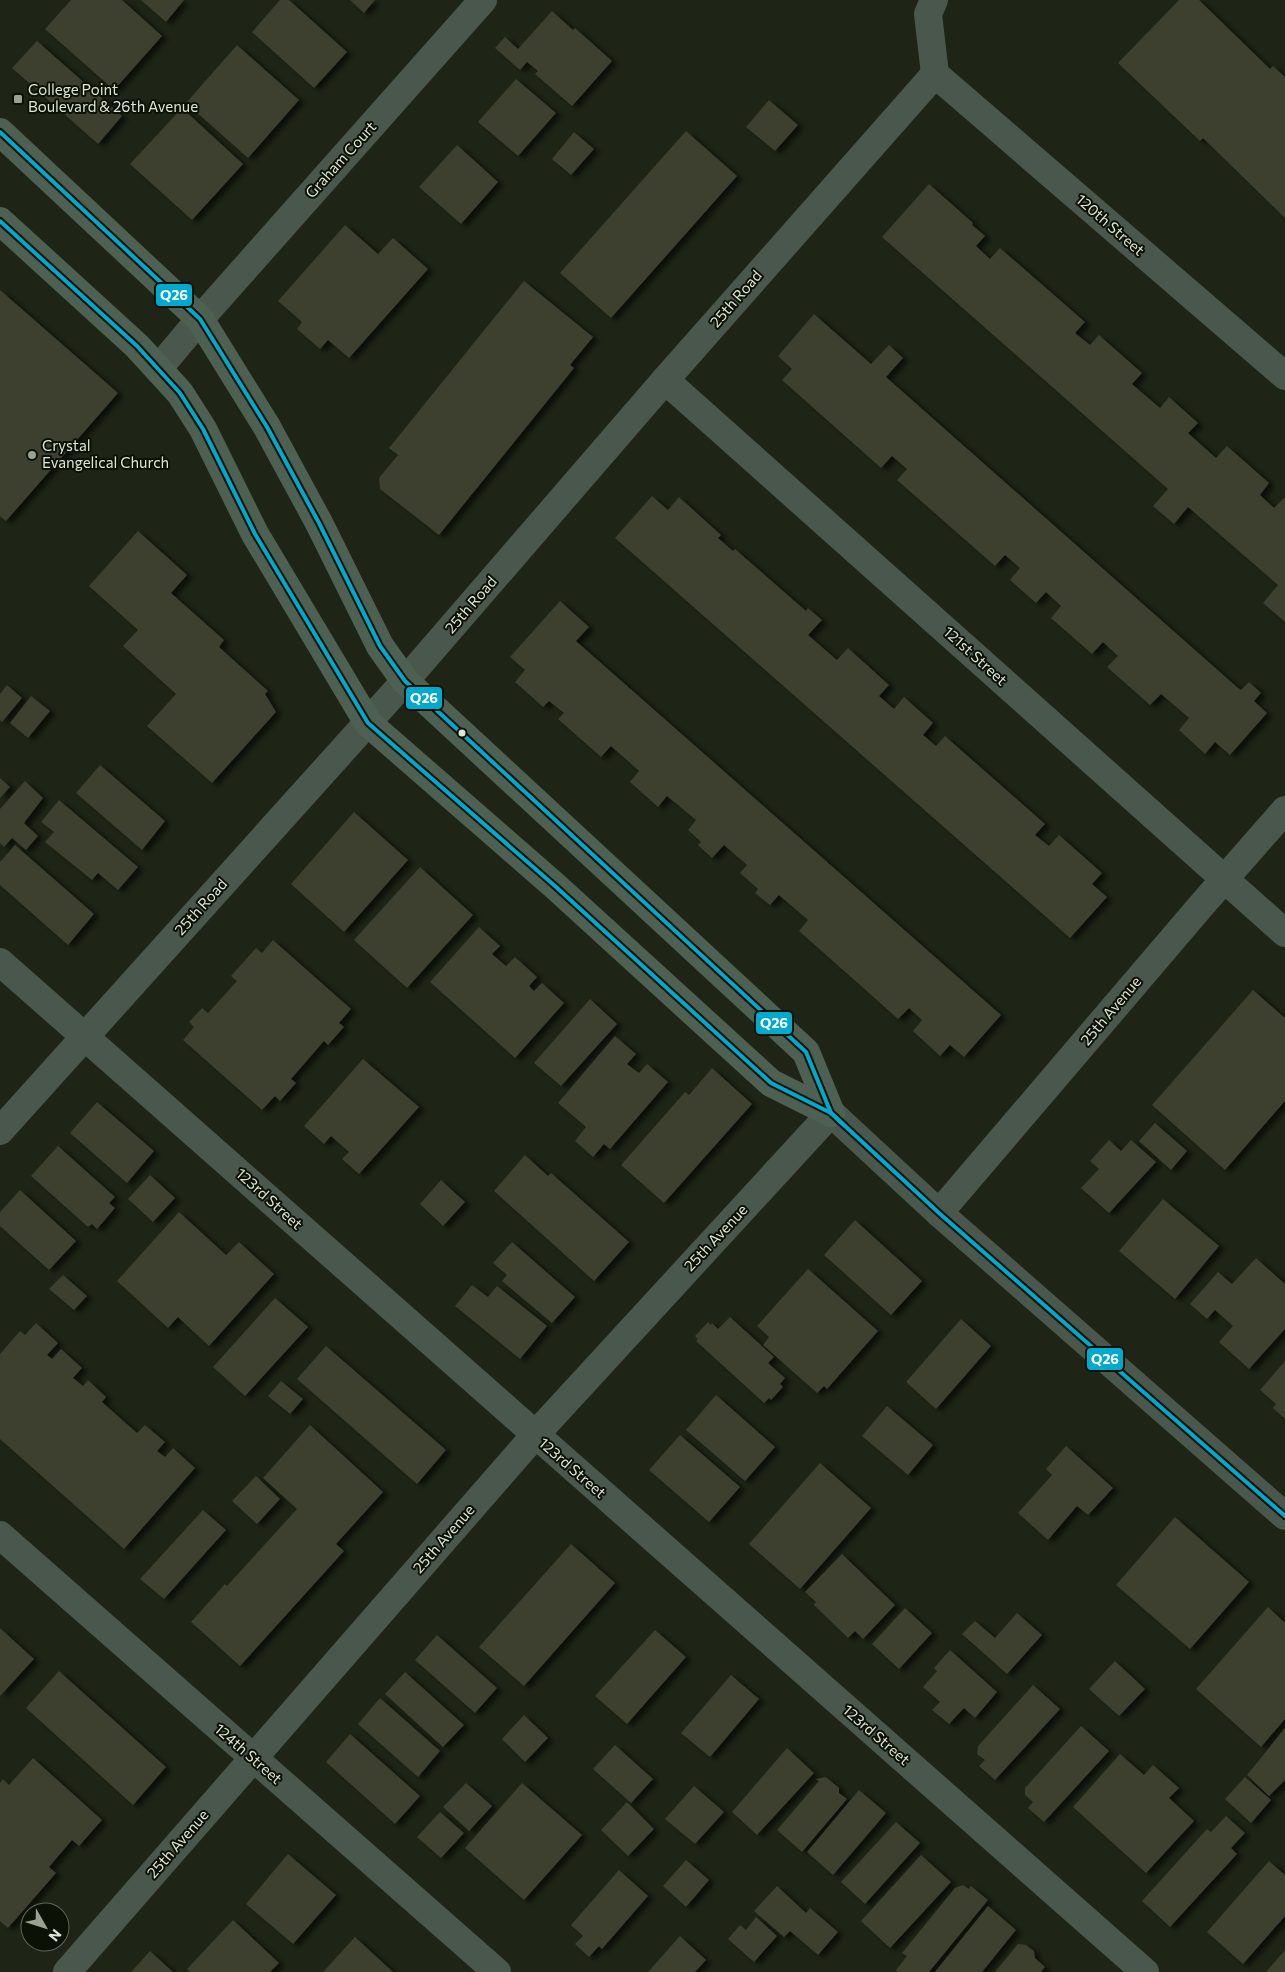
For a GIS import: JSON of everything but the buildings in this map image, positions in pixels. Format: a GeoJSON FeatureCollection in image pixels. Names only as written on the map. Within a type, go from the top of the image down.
{"type":"FeatureCollection","features":[{"type":"Feature","properties":{"kind":"main road"},"geometry":{"type":"LineString","coordinates":[[0,132],[200,319],[267,427],[319,523],[380,646],[405,681],[806,1052],[831,1113]]}},
{"type":"Feature","properties":{"kind":"main road"},"geometry":{"type":"LineString","coordinates":[[0,221],[137,346],[180,393],[203,429],[255,534],[368,723],[547,880],[770,1083],[831,1113]]}},
{"type":"Feature","properties":{"kind":"street","name":"Graham Court"},"geometry":{"type":"LineString","coordinates":[[158,369],[200,319],[483,0]]}},
{"type":"Feature","properties":{"kind":"street"},"geometry":{"type":"LineString","coordinates":[[934,0],[928,14],[935,74]]}},
{"type":"Feature","properties":{"kind":"street","name":"120th Street"},"geometry":{"type":"LineString","coordinates":[[935,74],[1285,376]]}},
{"type":"Feature","properties":{"kind":"street","name":"25th Road"},"geometry":{"type":"LineString","coordinates":[[0,1131],[368,723],[665,380],[935,74]]}},
{"type":"Feature","properties":{"kind":"street","name":"121st Street"},"geometry":{"type":"LineString","coordinates":[[665,380],[1285,933]]}},
{"type":"Feature","properties":{"kind":"street","name":"25th Avenue"},"geometry":{"type":"LineString","coordinates":[[939,1213],[1285,810]]}},
{"type":"Feature","properties":{"kind":"street","name":"123rd Street"},"geometry":{"type":"LineString","coordinates":[[0,962],[1145,1972]]}},
{"type":"Feature","properties":{"kind":"street"},"geometry":{"type":"LineString","coordinates":[[831,1113],[939,1213],[1285,1516]]}},
{"type":"Feature","properties":{"kind":"street","name":"25th Avenue"},"geometry":{"type":"LineString","coordinates":[[66,1972],[535,1435],[831,1113]]}},
{"type":"Feature","properties":{"kind":"street","name":"124th Street"},"geometry":{"type":"LineString","coordinates":[[0,1535],[497,1972]]}},
{"type":"Feature","properties":{"kind":"transit line","name":"Q26"},"geometry":{"type":"LineString","coordinates":[[0,132],[200,319],[267,427],[319,523],[380,646],[405,681],[806,1052],[831,1113],[939,1213],[1285,1516]]}},
{"type":"Feature","properties":{"kind":"transit line","name":"Q26"},"geometry":{"type":"LineString","coordinates":[[0,221],[137,346],[180,393],[203,429],[255,534],[368,723],[555,886],[771,1083],[831,1113],[845,1126]]}},
{"type":"Feature","properties":{"kind":"place","name":"College Point Boulevard & 26th Avenue"},"geometry":{"type":"Point","coordinates":[18,99]}},
{"type":"Feature","properties":{"kind":"place","name":"Crystal Evangelical Church"},"geometry":{"type":"Point","coordinates":[32,455]}}]}
